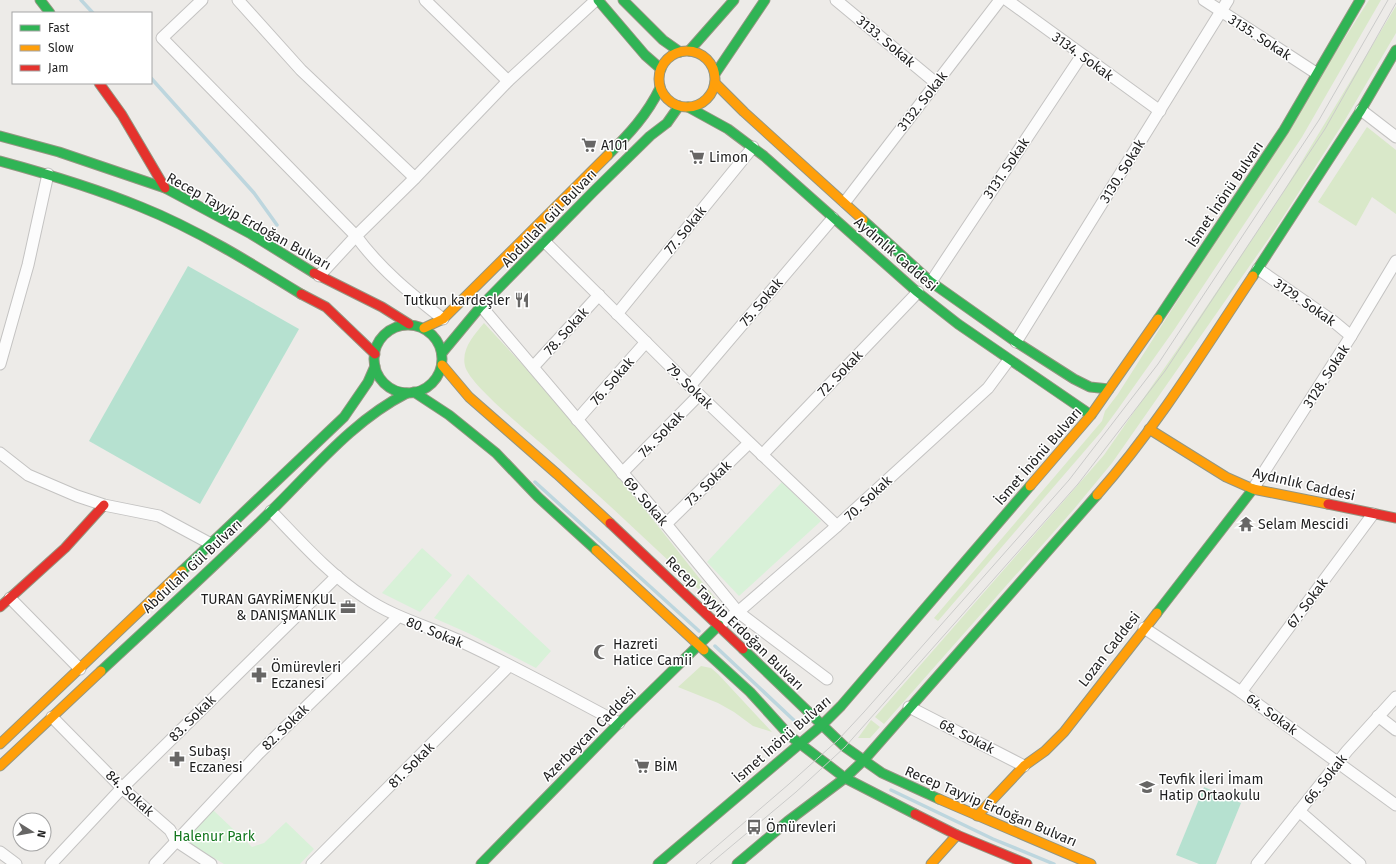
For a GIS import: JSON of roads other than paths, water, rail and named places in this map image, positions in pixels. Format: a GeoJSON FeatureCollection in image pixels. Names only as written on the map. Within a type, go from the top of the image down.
{"type":"FeatureCollection","features":[{"type":"Feature","properties":{"kind":"main road"},"geometry":{"type":"LineString","coordinates":[[40,0],[49,12]]}},
{"type":"Feature","properties":{"kind":"main road"},"geometry":{"type":"LineString","coordinates":[[597,0],[645,55],[661,69]]}},
{"type":"Feature","properties":{"kind":"main road"},"geometry":{"type":"LineString","coordinates":[[623,0],[663,40],[685,51],[698,53],[706,58],[712,65],[715,74],[715,84],[712,92],[706,100],[698,105],[684,107],[671,102],[664,96],[660,88],[659,79],[661,69],[672,55],[685,51],[734,0]]}},
{"type":"Feature","properties":{"kind":"main road"},"geometry":{"type":"LineString","coordinates":[[715,74],[749,20],[765,0]]}},
{"type":"Feature","properties":{"kind":"main road","name":"İsmet İnönü Bulvarı"},"geometry":{"type":"LineString","coordinates":[[658,864],[822,725],[841,706],[1091,415],[1284,130],[1360,0]]}},
{"type":"Feature","properties":{"kind":"main road"},"geometry":{"type":"LineString","coordinates":[[737,864],[788,821],[844,778],[864,760],[909,707],[1102,490],[1149,429],[1189,373],[1361,110],[1396,50]]}},
{"type":"Feature","properties":{"kind":"main road"},"geometry":{"type":"LineString","coordinates":[[100,84],[122,115],[165,188]]}},
{"type":"Feature","properties":{"kind":"main road","name":"Aydınlık Caddesi"},"geometry":{"type":"LineString","coordinates":[[715,84],[931,282],[1016,342],[1074,379],[1090,387],[1109,390]]}},
{"type":"Feature","properties":{"kind":"main road","name":"Abdullah Gül Bulvarı"},"geometry":{"type":"LineString","coordinates":[[424,328],[443,319],[635,128],[651,107],[660,88]]}},
{"type":"Feature","properties":{"kind":"main road","name":"Aydınlık Caddesi"},"geometry":{"type":"LineString","coordinates":[[684,107],[707,115],[753,147],[918,292],[1008,361],[1091,415]]}},
{"type":"Feature","properties":{"kind":"main road","name":"Abdullah Gül Bulvarı"},"geometry":{"type":"LineString","coordinates":[[442,353],[481,306],[598,187],[650,136],[684,107]]}},
{"type":"Feature","properties":{"kind":"main road","name":"Recep Tayyip Erdoğan Bulvarı"},"geometry":{"type":"LineString","coordinates":[[0,136],[59,152],[165,188],[251,234],[319,276],[382,307],[409,324]]}},
{"type":"Feature","properties":{"kind":"main road"},"geometry":{"type":"LineString","coordinates":[[0,161],[48,174],[142,207],[255,266],[305,297],[326,307],[375,354]]}},
{"type":"Feature","properties":{"kind":"main road"},"geometry":{"type":"LineString","coordinates":[[409,324],[424,328],[436,338],[442,353],[442,365],[433,382],[421,390],[410,392],[399,391],[387,385],[378,373],[375,366],[375,354],[378,343],[388,331],[402,325],[409,324]]}},
{"type":"Feature","properties":{"kind":"main road"},"geometry":{"type":"LineString","coordinates":[[1008,361],[1016,342]]}},
{"type":"Feature","properties":{"kind":"main road","name":"Recep Tayyip Erdoğan Bulvarı"},"geometry":{"type":"LineString","coordinates":[[442,365],[470,397],[557,474],[719,625],[845,747],[882,773],[1028,864]]}},
{"type":"Feature","properties":{"kind":"main road","name":"Abdullah Gül Bulvarı"},"geometry":{"type":"LineString","coordinates":[[0,744],[344,417],[368,382],[375,366]]}},
{"type":"Feature","properties":{"kind":"main road","name":"Abdullah Gül Bulvarı"},"geometry":{"type":"LineString","coordinates":[[0,766],[271,511],[359,423],[392,398],[410,392]]}},
{"type":"Feature","properties":{"kind":"main road","name":"Recep Tayyip Erdoğan Bulvarı"},"geometry":{"type":"LineString","coordinates":[[410,392],[449,415],[496,453],[538,497],[750,692],[790,736],[844,778],[967,826],[1091,864]]}},
{"type":"Feature","properties":{"kind":"main road","name":"Aydınlık Caddesi"},"geometry":{"type":"LineString","coordinates":[[1149,429],[1226,477],[1253,489],[1396,518]]}},
{"type":"Feature","properties":{"kind":"main road","name":"Lozan Caddesi"},"geometry":{"type":"LineString","coordinates":[[931,864],[1024,766],[1045,751],[1064,732],[1253,489]]}},
{"type":"Feature","properties":{"kind":"main road"},"geometry":{"type":"LineString","coordinates":[[0,608],[65,548],[104,505]]}},
{"type":"Feature","properties":{"kind":"main road","name":"Azerbeycan Caddesi"},"geometry":{"type":"LineString","coordinates":[[481,864],[619,723],[719,625]]}},
{"type":"Feature","properties":{"kind":"street"},"geometry":{"type":"LineString","coordinates":[[202,0],[162,38],[356,236],[367,252],[400,285],[443,319]]}},
{"type":"Feature","properties":{"kind":"street"},"geometry":{"type":"LineString","coordinates":[[238,0],[301,70],[415,178]]}},
{"type":"Feature","properties":{"kind":"street"},"geometry":{"type":"LineString","coordinates":[[425,0],[508,81]]}},
{"type":"Feature","properties":{"kind":"street"},"geometry":{"type":"LineString","coordinates":[[319,276],[356,236],[415,178],[508,81],[597,0]]}},
{"type":"Feature","properties":{"kind":"street","name":"3133. Sokak"},"geometry":{"type":"LineString","coordinates":[[836,0],[936,83]]}},
{"type":"Feature","properties":{"kind":"street","name":"3132. Sokak"},"geometry":{"type":"LineString","coordinates":[[845,202],[1000,0]]}},
{"type":"Feature","properties":{"kind":"street","name":"3134. Sokak"},"geometry":{"type":"LineString","coordinates":[[1007,0],[1160,111]]}},
{"type":"Feature","properties":{"kind":"street","name":"3135. Sokak"},"geometry":{"type":"LineString","coordinates":[[1204,0],[1316,73]]}},
{"type":"Feature","properties":{"kind":"street","name":"3130. Sokak"},"geometry":{"type":"LineString","coordinates":[[1016,342],[1228,0]]}},
{"type":"Feature","properties":{"kind":"street","name":"3131. Sokak"},"geometry":{"type":"LineString","coordinates":[[931,282],[1082,55]]}},
{"type":"Feature","properties":{"kind":"street"},"geometry":{"type":"LineString","coordinates":[[1361,110],[1396,137]]}},
{"type":"Feature","properties":{"kind":"street","name":"77. Sokak"},"geometry":{"type":"LineString","coordinates":[[617,314],[753,147]]}},
{"type":"Feature","properties":{"kind":"street"},"geometry":{"type":"LineString","coordinates":[[0,364],[28,265],[48,174]]}},
{"type":"Feature","properties":{"kind":"street","name":"75. Sokak"},"geometry":{"type":"LineString","coordinates":[[690,386],[833,218]]}},
{"type":"Feature","properties":{"kind":"street","name":"79. Sokak"},"geometry":{"type":"LineString","coordinates":[[545,242],[699,395],[837,526]]}},
{"type":"Feature","properties":{"kind":"street","name":"3128. Sokak"},"geometry":{"type":"LineString","coordinates":[[1253,489],[1351,336],[1396,261]]}},
{"type":"Feature","properties":{"kind":"street","name":"3129. Sokak"},"geometry":{"type":"LineString","coordinates":[[1258,269],[1333,321],[1351,336]]}},
{"type":"Feature","properties":{"kind":"street","name":"72. Sokak"},"geometry":{"type":"LineString","coordinates":[[762,455],[918,292]]}},
{"type":"Feature","properties":{"kind":"street","name":"78. Sokak"},"geometry":{"type":"LineString","coordinates":[[533,367],[599,294]]}},
{"type":"Feature","properties":{"kind":"street","name":"69. Sokak"},"geometry":{"type":"LineString","coordinates":[[481,306],[666,524],[738,612],[827,679]]}},
{"type":"Feature","properties":{"kind":"street","name":"76. Sokak"},"geometry":{"type":"LineString","coordinates":[[578,420],[646,342]]}},
{"type":"Feature","properties":{"kind":"street","name":"70. Sokak"},"geometry":{"type":"LineString","coordinates":[[719,625],[738,612],[837,526],[988,388],[1008,361]]}},
{"type":"Feature","properties":{"kind":"street","name":"74. Sokak"},"geometry":{"type":"LineString","coordinates":[[622,473],[699,395]]}},
{"type":"Feature","properties":{"kind":"street","name":"73. Sokak"},"geometry":{"type":"LineString","coordinates":[[666,524],[749,443]]}},
{"type":"Feature","properties":{"kind":"street"},"geometry":{"type":"LineString","coordinates":[[0,453],[28,475],[77,496],[104,505],[159,516],[211,544]]}},
{"type":"Feature","properties":{"kind":"street","name":"80. Sokak"},"geometry":{"type":"LineString","coordinates":[[271,511],[337,576],[364,597],[398,617],[441,632],[484,652],[619,723]]}},
{"type":"Feature","properties":{"kind":"street","name":"67. Sokak"},"geometry":{"type":"LineString","coordinates":[[1241,692],[1373,514]]}},
{"type":"Feature","properties":{"kind":"street","name":"83. Sokak"},"geometry":{"type":"LineString","coordinates":[[51,864],[122,788],[337,576]]}},
{"type":"Feature","properties":{"kind":"street"},"geometry":{"type":"LineString","coordinates":[[10,598],[80,669]]}},
{"type":"Feature","properties":{"kind":"street","name":"82. Sokak"},"geometry":{"type":"LineString","coordinates":[[155,864],[259,753],[398,617]]}},
{"type":"Feature","properties":{"kind":"street","name":"64. Sokak"},"geometry":{"type":"LineString","coordinates":[[1144,628],[1241,692],[1339,761],[1396,805]]}},
{"type":"Feature","properties":{"kind":"street","name":"81. Sokak"},"geometry":{"type":"LineString","coordinates":[[312,864],[509,666]]}},
{"type":"Feature","properties":{"kind":"street","name":"66. Sokak"},"geometry":{"type":"LineString","coordinates":[[1257,864],[1339,761],[1396,697]]}},
{"type":"Feature","properties":{"kind":"street","name":"68. Sokak"},"geometry":{"type":"LineString","coordinates":[[909,707],[1024,766]]}},
{"type":"Feature","properties":{"kind":"street"},"geometry":{"type":"LineString","coordinates":[[1378,716],[1396,730]]}},
{"type":"Feature","properties":{"kind":"street","name":"84. Sokak"},"geometry":{"type":"LineString","coordinates":[[52,717],[122,788],[170,830],[176,841],[210,864]]}},
{"type":"Feature","properties":{"kind":"street"},"geometry":{"type":"LineString","coordinates":[[1299,811],[1360,864]]}},
{"type":"Feature","properties":{"kind":"street"},"geometry":{"type":"LineString","coordinates":[[0,852],[16,864]]}},
{"type":"Feature","properties":{"kind":"waterway"},"geometry":{"type":"LineString","coordinates":[[81,0],[92,12]]}},
{"type":"Feature","properties":{"kind":"waterway"},"geometry":{"type":"LineString","coordinates":[[152,79],[254,193],[277,225]]}},
{"type":"Feature","properties":{"kind":"waterway"},"geometry":{"type":"LineString","coordinates":[[535,482],[699,631]]}},
{"type":"Feature","properties":{"kind":"waterway"},"geometry":{"type":"LineString","coordinates":[[715,646],[800,726]]}},
{"type":"Feature","properties":{"kind":"waterway"},"geometry":{"type":"LineString","coordinates":[[891,790],[993,839],[1054,864]]}},
{"type":"Feature","properties":{"kind":"tram line"},"geometry":{"type":"LineString","coordinates":[[696,864],[838,740],[1069,480],[1158,364],[1319,120],[1388,0]]}},
{"type":"Feature","properties":{"kind":"tram line"},"geometry":{"type":"LineString","coordinates":[[710,864],[796,792],[845,747],[1078,484],[1165,371],[1325,129],[1396,3]]}},
{"type":"Feature","properties":{"kind":"place","name":"A101"},"geometry":{"type":"Point","coordinates":[589,145]}},
{"type":"Feature","properties":{"kind":"place","name":"Limon"},"geometry":{"type":"Point","coordinates":[697,157]}},
{"type":"Feature","properties":{"kind":"place","name":"Tutkun kardeşler"},"geometry":{"type":"Point","coordinates":[522,300]}},
{"type":"Feature","properties":{"kind":"place","name":"Selam Mescidi"},"geometry":{"type":"Point","coordinates":[1246,524]}},
{"type":"Feature","properties":{"kind":"place","name":"TURAN GAYRİMENKUL & DANIŞMANLIK"},"geometry":{"type":"Point","coordinates":[348,607]}},
{"type":"Feature","properties":{"kind":"place","name":"Hazreti Hatice Camii"},"geometry":{"type":"Point","coordinates":[601,652]}},
{"type":"Feature","properties":{"kind":"place","name":"Ömürevleri Eczanesi"},"geometry":{"type":"Point","coordinates":[259,675]}},
{"type":"Feature","properties":{"kind":"place","name":"Subaşı Eczanesi"},"geometry":{"type":"Point","coordinates":[177,759]}},
{"type":"Feature","properties":{"kind":"place","name":"BİM"},"geometry":{"type":"Point","coordinates":[642,766]}},
{"type":"Feature","properties":{"kind":"place","name":"Tevfik İleri İmam Hatip Ortaokulu"},"geometry":{"type":"Point","coordinates":[1147,787]}},
{"type":"Feature","properties":{"kind":"place","name":"Ömürevleri"},"geometry":{"type":"Point","coordinates":[754,827]}},
{"type":"Feature","properties":{"kind":"park label","name":"Halenur Park"},"geometry":{"type":"Point","coordinates":[214,836]}}]}
